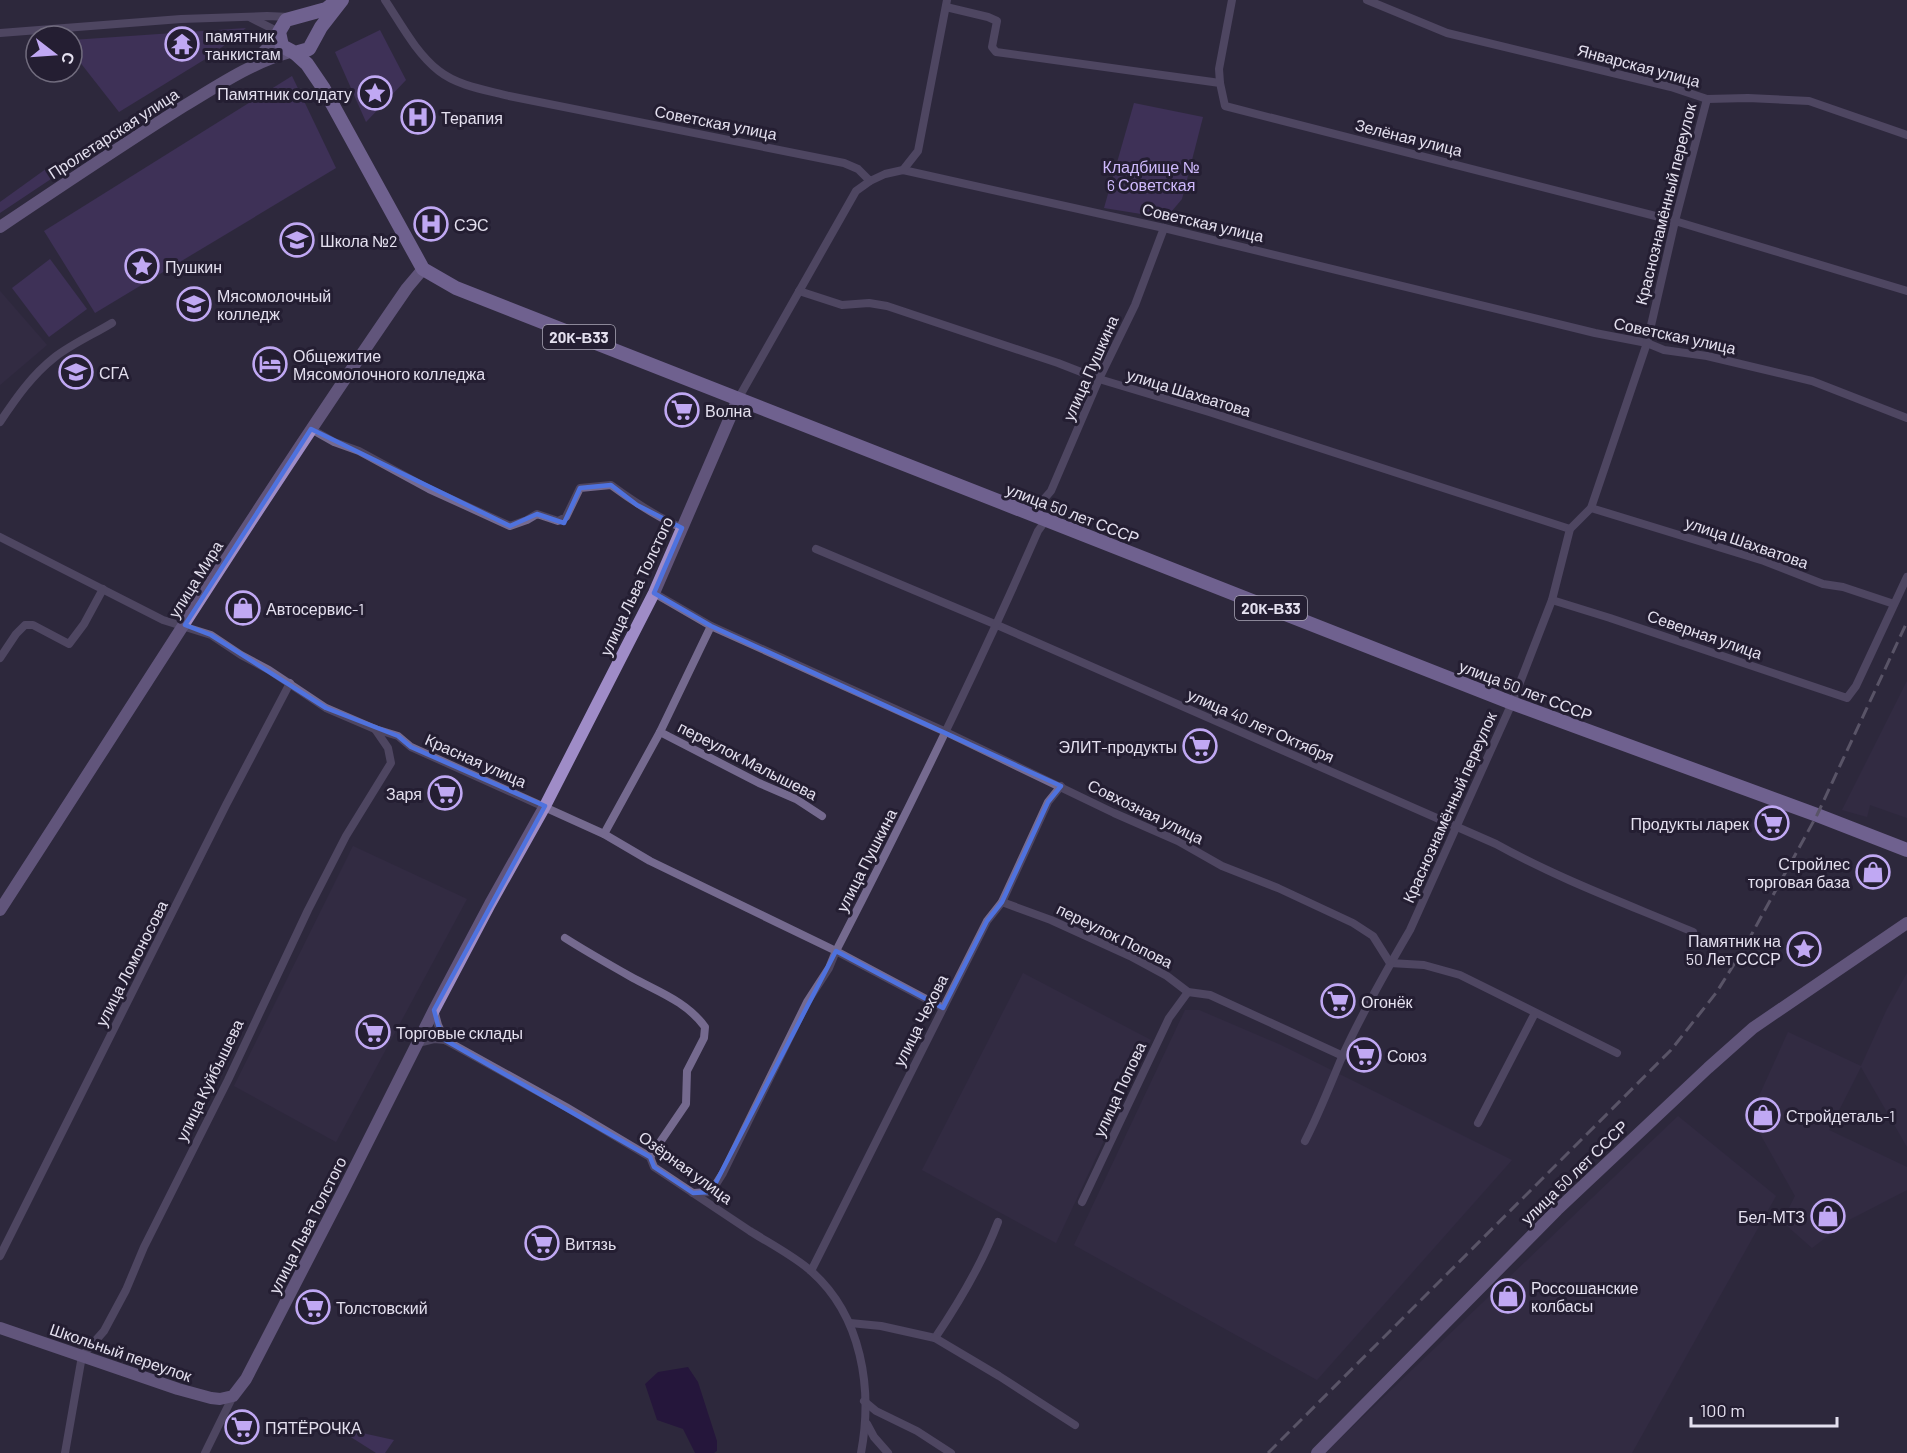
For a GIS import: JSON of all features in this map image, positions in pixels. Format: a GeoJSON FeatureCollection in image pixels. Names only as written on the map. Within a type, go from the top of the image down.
{"type":"FeatureCollection","features":[{"type":"Feature","properties":{"kind":"main road"},"geometry":{"type":"LineString","coordinates":[[340,0],[326,9],[293,17],[283,23],[278,35],[282,46],[307,64],[324,89],[423,269]]}},
{"type":"Feature","properties":{"kind":"main road"},"geometry":{"type":"LineString","coordinates":[[293,53],[305,51],[314,42],[321,27],[340,0]]}},
{"type":"Feature","properties":{"kind":"main road"},"geometry":{"type":"LineString","coordinates":[[293,17],[305,19],[313,25],[314,61],[324,89]]}},
{"type":"Feature","properties":{"kind":"main road","name":"улица 50 лет СССР"},"geometry":{"type":"LineString","coordinates":[[423,269],[456,288],[495,304],[1512,703],[1907,850]]}},
{"type":"Feature","properties":{"kind":"street","name":"Советская улица"},"geometry":{"type":"LineString","coordinates":[[385,0],[419,51],[440,71],[457,81],[509,96],[844,163],[858,169],[870,181],[885,174],[903,171],[1164,228],[1595,333],[1647,343],[1664,350],[1707,356],[1812,381],[1907,418]]}},
{"type":"Feature","properties":{"kind":"street"},"geometry":{"type":"LineString","coordinates":[[903,171],[918,151],[947,3],[997,21],[992,47],[996,52],[1220,83],[1219,69],[1233,0]]}},
{"type":"Feature","properties":{"kind":"street","name":"Январская улица"},"geometry":{"type":"LineString","coordinates":[[1367,0],[1447,33],[1671,87],[1707,99],[1748,98],[1809,101],[1907,135]]}},
{"type":"Feature","properties":{"kind":"street"},"geometry":{"type":"LineString","coordinates":[[245,70],[278,35],[248,17]]}},
{"type":"Feature","properties":{"kind":"street"},"geometry":{"type":"LineString","coordinates":[[0,33],[87,25],[293,17]]}},
{"type":"Feature","properties":{"kind":"street"},"geometry":{"type":"LineString","coordinates":[[245,70],[267,59],[293,53]]}},
{"type":"Feature","properties":{"kind":"street","name":"Пролетарская улица"},"geometry":{"type":"LineString","coordinates":[[0,227],[158,123],[245,70]]}},
{"type":"Feature","properties":{"kind":"street","name":"Зелёная улица"},"geometry":{"type":"LineString","coordinates":[[1220,83],[1225,106],[1675,221],[1907,291]]}},
{"type":"Feature","properties":{"kind":"street","name":"Краснознамённый переулок"},"geometry":{"type":"LineString","coordinates":[[1305,1141],[1343,1056],[1390,963],[1410,930],[1512,703],[1552,600],[1570,529],[1591,508],[1647,343],[1675,221],[1707,99]]}},
{"type":"Feature","properties":{"kind":"street","name":"улица Льва Толстого"},"geometry":{"type":"LineString","coordinates":[[205,1453],[233,1396],[252,1368],[434,1010],[545,806],[654,593],[738,399],[856,191],[870,181]]}},
{"type":"Feature","properties":{"kind":"street","name":"улица Пушкина"},"geometry":{"type":"LineString","coordinates":[[1030,514],[1051,491],[1099,380],[1135,305],[1164,228]]}},
{"type":"Feature","properties":{"kind":"street","name":"улица Мира"},"geometry":{"type":"LineString","coordinates":[[0,910],[310,429],[407,288],[423,269]]}},
{"type":"Feature","properties":{"kind":"street","name":"улица Шахватова"},"geometry":{"type":"LineString","coordinates":[[799,291],[842,305],[869,303],[887,306],[1058,363],[1099,380],[1209,412],[1570,529]]}},
{"type":"Feature","properties":{"kind":"street"},"geometry":{"type":"LineString","coordinates":[[0,422],[20,392],[40,370],[57,355],[112,323]]}},
{"type":"Feature","properties":{"kind":"street"},"geometry":{"type":"LineString","coordinates":[[310,429],[334,442],[359,451],[429,489],[510,526],[537,514],[558,521],[566,518],[580,488],[611,485],[660,519],[682,528]]}},
{"type":"Feature","properties":{"kind":"street","name":"улица Шахватова"},"geometry":{"type":"LineString","coordinates":[[1591,508],[1764,561],[1823,584],[1843,587],[1894,604]]}},
{"type":"Feature","properties":{"kind":"street","name":"улица Пушкина"},"geometry":{"type":"LineString","coordinates":[[693,1193],[711,1192],[723,1173],[807,1002],[830,968],[836,951],[997,625],[1038,531],[1046,520]]}},
{"type":"Feature","properties":{"kind":"street","name":"Красная улица"},"geometry":{"type":"LineString","coordinates":[[0,537],[163,620],[211,635],[290,683],[326,708],[375,729],[398,735],[411,747],[604,834],[651,861],[836,951],[943,1008]]}},
{"type":"Feature","properties":{"kind":"street","name":"улица 40 лет Октября"},"geometry":{"type":"LineString","coordinates":[[816,549],[997,625],[1496,844],[1577,884],[1693,932]]}},
{"type":"Feature","properties":{"kind":"street"},"geometry":{"type":"LineString","coordinates":[[1894,604],[1907,577]]}},
{"type":"Feature","properties":{"kind":"street"},"geometry":{"type":"LineString","coordinates":[[0,658],[25,625],[33,625],[69,644],[84,624],[103,589]]}},
{"type":"Feature","properties":{"kind":"street","name":"Совхозная улица"},"geometry":{"type":"LineString","coordinates":[[654,593],[711,626],[1061,786],[1114,813],[1178,841],[1222,866],[1278,888],[1353,923],[1373,936],[1390,963]]}},
{"type":"Feature","properties":{"kind":"street","name":"Северная улица"},"geometry":{"type":"LineString","coordinates":[[1552,600],[1621,621],[1847,698],[1857,686],[1894,604]]}},
{"type":"Feature","properties":{"kind":"street"},"geometry":{"type":"LineString","coordinates":[[604,834],[660,732],[711,626]]}},
{"type":"Feature","properties":{"kind":"street","name":"улица Ломоносова"},"geometry":{"type":"LineString","coordinates":[[0,1256],[290,683]]}},
{"type":"Feature","properties":{"kind":"street","name":"улица Куйбышева"},"geometry":{"type":"LineString","coordinates":[[82,1356],[104,1331],[126,1290],[144,1247],[228,1080],[308,910],[346,836],[391,763],[388,748],[375,729]]}},
{"type":"Feature","properties":{"kind":"street","name":"переулок Малышева"},"geometry":{"type":"LineString","coordinates":[[660,732],[759,783],[796,799],[822,816]]}},
{"type":"Feature","properties":{"kind":"street","name":"улица Чехова"},"geometry":{"type":"LineString","coordinates":[[811,1271],[987,921],[1002,902],[1048,802],[1061,786]]}},
{"type":"Feature","properties":{"kind":"street","name":"переулок Попова"},"geometry":{"type":"LineString","coordinates":[[1002,902],[1051,920],[1130,956],[1167,976],[1188,992],[1210,995],[1343,1056]]}},
{"type":"Feature","properties":{"kind":"street","name":"улица 50 лет СССР"},"geometry":{"type":"LineString","coordinates":[[1317,1453],[1557,1210],[1708,1068],[1753,1028],[1907,923]]}},
{"type":"Feature","properties":{"kind":"street"},"geometry":{"type":"LineString","coordinates":[[565,938],[674,999],[696,1015],[705,1027],[704,1038],[687,1071],[686,1104],[650,1157]]}},
{"type":"Feature","properties":{"kind":"street"},"geometry":{"type":"LineString","coordinates":[[1390,963],[1424,965],[1460,975],[1617,1053]]}},
{"type":"Feature","properties":{"kind":"street","name":"улица Попова"},"geometry":{"type":"LineString","coordinates":[[1082,1202],[1169,1018],[1188,992]]}},
{"type":"Feature","properties":{"kind":"street"},"geometry":{"type":"LineString","coordinates":[[434,1010],[438,1025],[446,1040]]}},
{"type":"Feature","properties":{"kind":"street"},"geometry":{"type":"LineString","coordinates":[[1478,1123],[1535,1013]]}},
{"type":"Feature","properties":{"kind":"street"},"geometry":{"type":"LineString","coordinates":[[418,1043],[434,1039],[446,1040]]}},
{"type":"Feature","properties":{"kind":"street","name":"Озёрная улица"},"geometry":{"type":"LineString","coordinates":[[446,1040],[567,1107],[650,1157],[654,1167],[811,1271],[838,1302],[850,1323],[861,1356],[866,1424],[861,1453]]}},
{"type":"Feature","properties":{"kind":"street"},"geometry":{"type":"LineString","coordinates":[[935,1338],[965,1292],[987,1250],[998,1222]]}},
{"type":"Feature","properties":{"kind":"street"},"geometry":{"type":"LineString","coordinates":[[850,1323],[881,1326],[935,1338],[1075,1425]]}},
{"type":"Feature","properties":{"kind":"street","name":"Школьный переулок"},"geometry":{"type":"LineString","coordinates":[[0,1328],[178,1389],[220,1400],[233,1396]]}},
{"type":"Feature","properties":{"kind":"street"},"geometry":{"type":"LineString","coordinates":[[65,1453],[82,1356]]}},
{"type":"Feature","properties":{"kind":"street"},"geometry":{"type":"LineString","coordinates":[[864,1401],[876,1411],[917,1431],[951,1453]]}},
{"type":"Feature","properties":{"kind":"street"},"geometry":{"type":"LineString","coordinates":[[866,1424],[888,1453]]}},
{"type":"Feature","properties":{"kind":"highlighted area"},"geometry":{"type":"Polygon","coordinates":[[[311,429],[510,526],[537,514],[564,523],[580,488],[611,485],[637,505],[682,528],[654,593],[711,626],[1061,786],[1048,802],[1002,902],[987,921],[943,1008],[836,951],[711,1192],[693,1193],[654,1167],[650,1157],[445,1040],[438,1025],[434,1010],[545,806],[411,747],[398,736],[326,708],[211,635],[185,625],[311,429]]]}},
{"type":"Feature","properties":{"kind":"shaded area"},"geometry":{"type":"Polygon","coordinates":[[[0,291],[47,345],[0,385],[0,291]]]}},
{"type":"Feature","properties":{"kind":"shaded area"},"geometry":{"type":"Polygon","coordinates":[[[1907,681],[1907,818],[1870,805],[1867,817],[1842,810],[1907,681]]]}},
{"type":"Feature","properties":{"kind":"shaded area"},"geometry":{"type":"Polygon","coordinates":[[[353,846],[467,899],[336,1142],[234,1086],[353,846]]]}},
{"type":"Feature","properties":{"kind":"shaded area"},"geometry":{"type":"Polygon","coordinates":[[[1023,973],[1151,1040],[1056,1243],[922,1170],[1023,973]]]}},
{"type":"Feature","properties":{"kind":"shaded area"},"geometry":{"type":"Polygon","coordinates":[[[1907,973],[1907,1147],[1861,1067],[1829,1130],[1907,1167],[1907,1190],[1849,1220],[1812,1248],[1786,1225],[1784,1218],[1795,1196],[1750,1116],[1788,1032],[1861,1066],[1887,1009],[1907,973]]]}},
{"type":"Feature","properties":{"kind":"shaded area"},"geometry":{"type":"Polygon","coordinates":[[[1185,1010],[1199,1010],[1281,1045],[1512,1160],[1317,1380],[1074,1245],[1185,1010]]]}},
{"type":"Feature","properties":{"kind":"shaded area"},"geometry":{"type":"Polygon","coordinates":[[[1678,1116],[1776,1196],[1632,1453],[1325,1453],[1678,1116]]]}},
{"type":"Feature","properties":{"kind":"shaded area"},"geometry":{"type":"Polygon","coordinates":[[[688,1367],[698,1382],[717,1441],[717,1451],[714,1453],[695,1453],[683,1429],[657,1420],[645,1384],[658,1372],[688,1367]]]}},
{"type":"Feature","properties":{"kind":"green space"},"geometry":{"type":"Polygon","coordinates":[[[246,28],[212,55],[119,112],[84,67],[84,39],[246,28]]]}},
{"type":"Feature","properties":{"kind":"green space"},"geometry":{"type":"Polygon","coordinates":[[[380,30],[406,80],[366,122],[335,52],[380,30]]]}},
{"type":"Feature","properties":{"kind":"green space"},"geometry":{"type":"Polygon","coordinates":[[[292,76],[336,168],[95,313],[44,231],[292,76]]]}},
{"type":"Feature","properties":{"kind":"green space","name":"Кладбище № 6 Советская"},"geometry":{"type":"Polygon","coordinates":[[[1134,103],[1203,117],[1182,199],[1166,218],[1104,208],[1134,103]]]}},
{"type":"Feature","properties":{"kind":"green space"},"geometry":{"type":"Polygon","coordinates":[[[50,166],[57,175],[0,213],[0,202],[50,166]]]}},
{"type":"Feature","properties":{"kind":"green space"},"geometry":{"type":"Polygon","coordinates":[[[50,259],[87,309],[49,337],[12,288],[50,259]]]}},
{"type":"Feature","properties":{"kind":"green space"},"geometry":{"type":"Polygon","coordinates":[[[335,1427],[394,1440],[385,1453],[376,1453],[335,1427]]]}},
{"type":"Feature","properties":{"kind":"railway"},"geometry":{"type":"LineString","coordinates":[[1268,1453],[1671,1050],[1716,993],[1743,950],[1817,815],[1907,622]]}},
{"type":"Feature","properties":{"kind":"place","name":"памятник танкистам"},"geometry":{"type":"Point","coordinates":[182,44]}},
{"type":"Feature","properties":{"kind":"place","name":"Памятник солдату"},"geometry":{"type":"Point","coordinates":[375,93]}},
{"type":"Feature","properties":{"kind":"place","name":"Терапия"},"geometry":{"type":"Point","coordinates":[418,117]}},
{"type":"Feature","properties":{"kind":"place","name":"СЭС"},"geometry":{"type":"Point","coordinates":[431,224]}},
{"type":"Feature","properties":{"kind":"place","name":"Школа №2"},"geometry":{"type":"Point","coordinates":[297,240]}},
{"type":"Feature","properties":{"kind":"place","name":"Пушкин"},"geometry":{"type":"Point","coordinates":[142,266]}},
{"type":"Feature","properties":{"kind":"place","name":"Мясомолочный колледж"},"geometry":{"type":"Point","coordinates":[194,304]}},
{"type":"Feature","properties":{"kind":"place","name":"Общежитие Мясомолочного колледжа"},"geometry":{"type":"Point","coordinates":[270,364]}},
{"type":"Feature","properties":{"kind":"place","name":"СГА"},"geometry":{"type":"Point","coordinates":[76,372]}},
{"type":"Feature","properties":{"kind":"place","name":"Волна"},"geometry":{"type":"Point","coordinates":[682,410]}},
{"type":"Feature","properties":{"kind":"place","name":"Автосервис-1"},"geometry":{"type":"Point","coordinates":[243,608]}},
{"type":"Feature","properties":{"kind":"place","name":"ЭЛИТ-продукты"},"geometry":{"type":"Point","coordinates":[1200,746]}},
{"type":"Feature","properties":{"kind":"place","name":"Заря"},"geometry":{"type":"Point","coordinates":[445,793]}},
{"type":"Feature","properties":{"kind":"place","name":"Продукты ларек"},"geometry":{"type":"Point","coordinates":[1772,823]}},
{"type":"Feature","properties":{"kind":"place","name":"Стройлес торговая база"},"geometry":{"type":"Point","coordinates":[1873,872]}},
{"type":"Feature","properties":{"kind":"place","name":"Памятник на 50 Лет СССР"},"geometry":{"type":"Point","coordinates":[1804,949]}},
{"type":"Feature","properties":{"kind":"place","name":"Огонёк"},"geometry":{"type":"Point","coordinates":[1338,1001]}},
{"type":"Feature","properties":{"kind":"place","name":"Торговые склады"},"geometry":{"type":"Point","coordinates":[373,1032]}},
{"type":"Feature","properties":{"kind":"place","name":"Союз"},"geometry":{"type":"Point","coordinates":[1364,1055]}},
{"type":"Feature","properties":{"kind":"place","name":"Стройдеталь-1"},"geometry":{"type":"Point","coordinates":[1763,1115]}},
{"type":"Feature","properties":{"kind":"place","name":"Бел-МТЗ"},"geometry":{"type":"Point","coordinates":[1828,1216]}},
{"type":"Feature","properties":{"kind":"place","name":"Витязь"},"geometry":{"type":"Point","coordinates":[542,1243]}},
{"type":"Feature","properties":{"kind":"place","name":"Россошанские колбасы"},"geometry":{"type":"Point","coordinates":[1508,1296]}},
{"type":"Feature","properties":{"kind":"place","name":"Толстовский"},"geometry":{"type":"Point","coordinates":[313,1307]}},
{"type":"Feature","properties":{"kind":"place","name":"ПЯТЁРОЧКА"},"geometry":{"type":"Point","coordinates":[242,1427]}}]}
